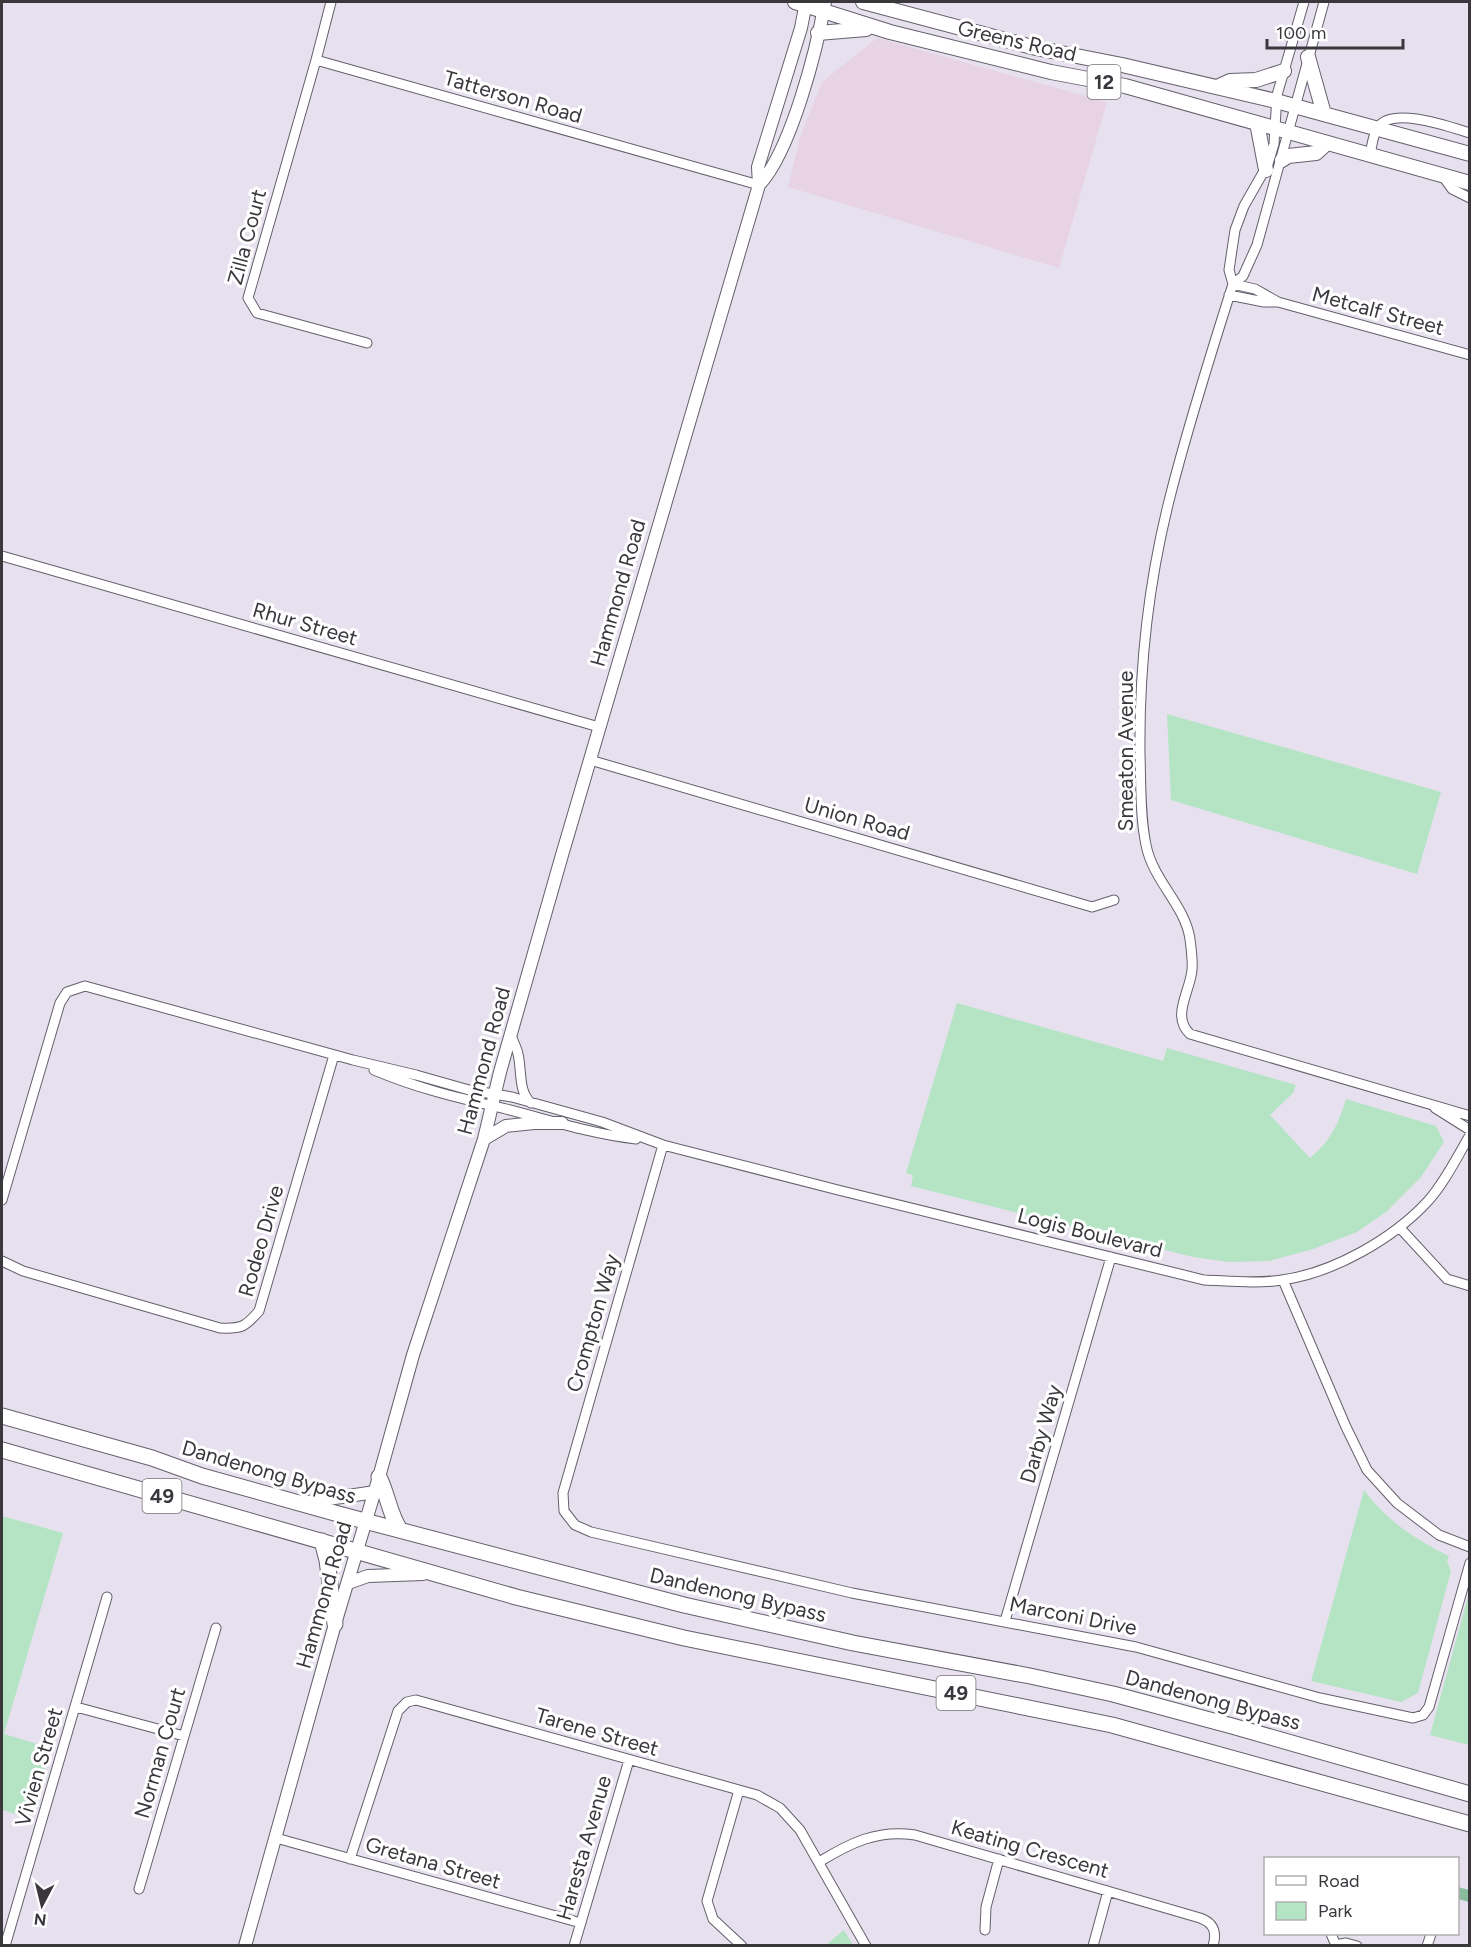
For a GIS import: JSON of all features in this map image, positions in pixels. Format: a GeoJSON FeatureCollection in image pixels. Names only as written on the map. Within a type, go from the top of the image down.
{"type":"FeatureCollection","features":[{"type":"Feature","properties":{"kind":"highway","name":"Dandenong Bypass"},"geometry":{"type":"LineString","coordinates":[[2,1416],[366,1522],[684,1605],[854,1643],[1006,1671],[1113,1695],[1232,1726],[1470,1794]]}},
{"type":"Feature","properties":{"kind":"highway","name":"49"},"geometry":{"type":"LineString","coordinates":[[2,1450],[516,1597],[684,1638],[1112,1725],[1470,1824]]}},
{"type":"Feature","properties":{"kind":"highway"},"geometry":{"type":"LineString","coordinates":[[377,1484],[387,1491],[393,1519],[399,1530]]}},
{"type":"Feature","properties":{"kind":"highway"},"geometry":{"type":"LineString","coordinates":[[322,1541],[327,1560],[335,1624]]}},
{"type":"Feature","properties":{"kind":"main road","name":"Greens Road"},"geometry":{"type":"LineString","coordinates":[[863,2],[1035,48],[1122,65],[1276,101],[1470,154]]}},
{"type":"Feature","properties":{"kind":"main road","name":"Greens Road"},"geometry":{"type":"LineString","coordinates":[[802,3],[824,6],[874,28],[1051,72],[1125,86],[1470,183]]}},
{"type":"Feature","properties":{"kind":"main road","name":"Hammond Road"},"geometry":{"type":"LineString","coordinates":[[245,1946],[413,1355],[484,1139],[511,1035],[599,727],[759,185],[758,167],[801,28],[802,3]]}},
{"type":"Feature","properties":{"kind":"main road","name":"Hammond Road"},"geometry":{"type":"LineString","coordinates":[[759,185],[770,173],[794,116],[812,61],[824,6]]}},
{"type":"Feature","properties":{"kind":"main road"},"geometry":{"type":"LineString","coordinates":[[818,33],[874,28]]}},
{"type":"Feature","properties":{"kind":"main road"},"geometry":{"type":"LineString","coordinates":[[1308,57],[1324,114]]}},
{"type":"Feature","properties":{"kind":"main road"},"geometry":{"type":"LineString","coordinates":[[1217,87],[1230,81],[1256,80],[1284,71]]}},
{"type":"Feature","properties":{"kind":"main road"},"geometry":{"type":"LineString","coordinates":[[1257,123],[1266,170]]}},
{"type":"Feature","properties":{"kind":"main road"},"geometry":{"type":"LineString","coordinates":[[1282,160],[1288,156],[1316,153],[1327,143]]}},
{"type":"Feature","properties":{"kind":"main road"},"geometry":{"type":"LineString","coordinates":[[484,1139],[506,1126],[562,1123]]}},
{"type":"Feature","properties":{"kind":"main road"},"geometry":{"type":"LineString","coordinates":[[300,1503],[377,1484]]}},
{"type":"Feature","properties":{"kind":"main road"},"geometry":{"type":"LineString","coordinates":[[348,1583],[368,1576],[440,1575]]}},
{"type":"Feature","properties":{"kind":"street"},"geometry":{"type":"LineString","coordinates":[[315,60],[331,2]]}},
{"type":"Feature","properties":{"kind":"street","name":"Smeaton Avenue"},"geometry":{"type":"LineString","coordinates":[[1233,284],[1229,270],[1235,230],[1244,206],[1266,170],[1274,144],[1276,101],[1304,2]]}},
{"type":"Feature","properties":{"kind":"street","name":"Smeaton Avenue"},"geometry":{"type":"LineString","coordinates":[[1324,2],[1294,106],[1282,160],[1253,254],[1243,276],[1233,284],[1229,295],[1171,493],[1153,581],[1143,669],[1140,728],[1142,816],[1146,846],[1153,868],[1163,888],[1178,906],[1189,936],[1192,970],[1181,1016],[1182,1023],[1190,1034],[1470,1116]]}},
{"type":"Feature","properties":{"kind":"street","name":"Tatterson Road"},"geometry":{"type":"LineString","coordinates":[[315,60],[759,185]]}},
{"type":"Feature","properties":{"kind":"street","name":"Zilla Court"},"geometry":{"type":"LineString","coordinates":[[315,60],[248,298],[257,313],[367,343]]}},
{"type":"Feature","properties":{"kind":"street"},"geometry":{"type":"LineString","coordinates":[[1370,154],[1377,129],[1383,123],[1409,117],[1470,132]]}},
{"type":"Feature","properties":{"kind":"street","name":"Greens Road"},"geometry":{"type":"LineString","coordinates":[[1442,175],[1452,189],[1470,198]]}},
{"type":"Feature","properties":{"kind":"street","name":"Metcalf Street"},"geometry":{"type":"LineString","coordinates":[[1233,284],[1255,289],[1278,302],[1470,355]]}},
{"type":"Feature","properties":{"kind":"street","name":"Metcalf Street"},"geometry":{"type":"LineString","coordinates":[[1229,295],[1264,302],[1278,302]]}},
{"type":"Feature","properties":{"kind":"street","name":"Rhur Street"},"geometry":{"type":"LineString","coordinates":[[2,556],[599,727]]}},
{"type":"Feature","properties":{"kind":"street","name":"Union Road"},"geometry":{"type":"LineString","coordinates":[[590,760],[1092,907],[1114,900]]}},
{"type":"Feature","properties":{"kind":"street"},"geometry":{"type":"LineString","coordinates":[[2,1200],[60,1003],[67,992],[85,986],[334,1055],[416,1075],[469,1090],[493,1100]]}},
{"type":"Feature","properties":{"kind":"street"},"geometry":{"type":"LineString","coordinates":[[511,1035],[518,1054],[524,1090],[531,1103]]}},
{"type":"Feature","properties":{"kind":"street","name":"Rodeo Drive"},"geometry":{"type":"LineString","coordinates":[[2,1261],[23,1271],[220,1328],[237,1329],[247,1325],[259,1311],[334,1055]]}},
{"type":"Feature","properties":{"kind":"street","name":"Logis Boulevard"},"geometry":{"type":"LineString","coordinates":[[493,1100],[531,1103],[602,1122],[653,1142]]}},
{"type":"Feature","properties":{"kind":"street","name":"Logis Boulevard"},"geometry":{"type":"LineString","coordinates":[[493,1100],[601,1135],[663,1144],[1204,1280],[1243,1282],[1283,1280],[1312,1274],[1342,1262],[1400,1228],[1428,1200],[1470,1135]]}},
{"type":"Feature","properties":{"kind":"street","name":"Smeaton Avenue"},"geometry":{"type":"LineString","coordinates":[[1430,1105],[1470,1130]]}},
{"type":"Feature","properties":{"kind":"street","name":"Crompton Way"},"geometry":{"type":"LineString","coordinates":[[564,1511],[563,1493],[663,1144]]}},
{"type":"Feature","properties":{"kind":"street"},"geometry":{"type":"LineString","coordinates":[[1400,1228],[1447,1278],[1470,1286]]}},
{"type":"Feature","properties":{"kind":"street","name":"Darby Way"},"geometry":{"type":"LineString","coordinates":[[1005,1621],[1111,1257]]}},
{"type":"Feature","properties":{"kind":"street"},"geometry":{"type":"LineString","coordinates":[[1283,1280],[1346,1427],[1367,1470],[1397,1503],[1439,1535],[1470,1547]]}},
{"type":"Feature","properties":{"kind":"street","name":"Marconi Drive"},"geometry":{"type":"LineString","coordinates":[[564,1511],[575,1525],[591,1532],[636,1544],[852,1593],[1136,1647],[1320,1698],[1413,1718],[1423,1715],[1429,1707],[1470,1563]]}},
{"type":"Feature","properties":{"kind":"street","name":"Vivien Street"},"geometry":{"type":"LineString","coordinates":[[5,1946],[108,1597]]}},
{"type":"Feature","properties":{"kind":"street","name":"Norman Court"},"geometry":{"type":"LineString","coordinates":[[140,1889],[216,1628]]}},
{"type":"Feature","properties":{"kind":"street","name":"Tarene Street"},"geometry":{"type":"LineString","coordinates":[[350,1859],[398,1712],[406,1702],[416,1700],[757,1795],[780,1808],[800,1830],[866,1946]]}},
{"type":"Feature","properties":{"kind":"street"},"geometry":{"type":"LineString","coordinates":[[76,1707],[184,1736]]}},
{"type":"Feature","properties":{"kind":"street","name":"Haresta Avenue"},"geometry":{"type":"LineString","coordinates":[[574,1946],[629,1760]]}},
{"type":"Feature","properties":{"kind":"street"},"geometry":{"type":"LineString","coordinates":[[739,1790],[707,1901],[709,1914],[742,1946]]}},
{"type":"Feature","properties":{"kind":"street","name":"Keating Crescent"},"geometry":{"type":"LineString","coordinates":[[819,1862],[854,1842],[878,1834],[915,1835],[1205,1920],[1214,1929],[1213,1946]]}},
{"type":"Feature","properties":{"kind":"street","name":"Gretana Street"},"geometry":{"type":"LineString","coordinates":[[276,1838],[581,1923]]}},
{"type":"Feature","properties":{"kind":"street"},"geometry":{"type":"LineString","coordinates":[[985,1930],[986,1907],[999,1859]]}},
{"type":"Feature","properties":{"kind":"street"},"geometry":{"type":"LineString","coordinates":[[1093,1946],[1108,1891]]}},
{"type":"Feature","properties":{"kind":"street"},"geometry":{"type":"LineString","coordinates":[[1336,1945],[1346,1943],[1357,1946]]}},
{"type":"Feature","properties":{"kind":"shaded area"},"geometry":{"type":"Polygon","coordinates":[[[877,38],[1107,102],[1059,268],[788,187],[800,137],[822,82],[877,38]]]}},
{"type":"Feature","properties":{"kind":"green space"},"geometry":{"type":"Polygon","coordinates":[[[1167,714],[1441,792],[1417,874],[1171,800],[1167,714]]]}},
{"type":"Feature","properties":{"kind":"green space"},"geometry":{"type":"Polygon","coordinates":[[[957,1003],[1163,1061],[1167,1048],[1296,1085],[1293,1093],[1270,1115],[1310,1158],[1333,1132],[1346,1099],[1436,1126],[1444,1142],[1421,1177],[1386,1212],[1357,1232],[1313,1249],[1269,1261],[1229,1262],[1193,1257],[911,1186],[913,1175],[906,1173],[957,1003]]]}},
{"type":"Feature","properties":{"kind":"green space"},"geometry":{"type":"Polygon","coordinates":[[[1364,1490],[1382,1511],[1402,1528],[1449,1556],[1447,1561],[1451,1571],[1418,1693],[1401,1702],[1311,1681],[1364,1490]]]}},
{"type":"Feature","properties":{"kind":"green space"},"geometry":{"type":"Polygon","coordinates":[[[2,1516],[63,1533],[4,1734],[51,1748],[30,1818],[2,1810],[2,1516]]]}},
{"type":"Feature","properties":{"kind":"green space"},"geometry":{"type":"Polygon","coordinates":[[[1469,1593],[1469,1745],[1430,1735],[1469,1593]]]}},
{"type":"Feature","properties":{"kind":"green space"},"geometry":{"type":"Polygon","coordinates":[[[1459,1887],[1469,1890],[1469,1902],[1459,1899],[1459,1887]]]}},
{"type":"Feature","properties":{"kind":"green space"},"geometry":{"type":"Polygon","coordinates":[[[844,1930],[853,1945],[826,1945],[844,1930]]]}}]}
